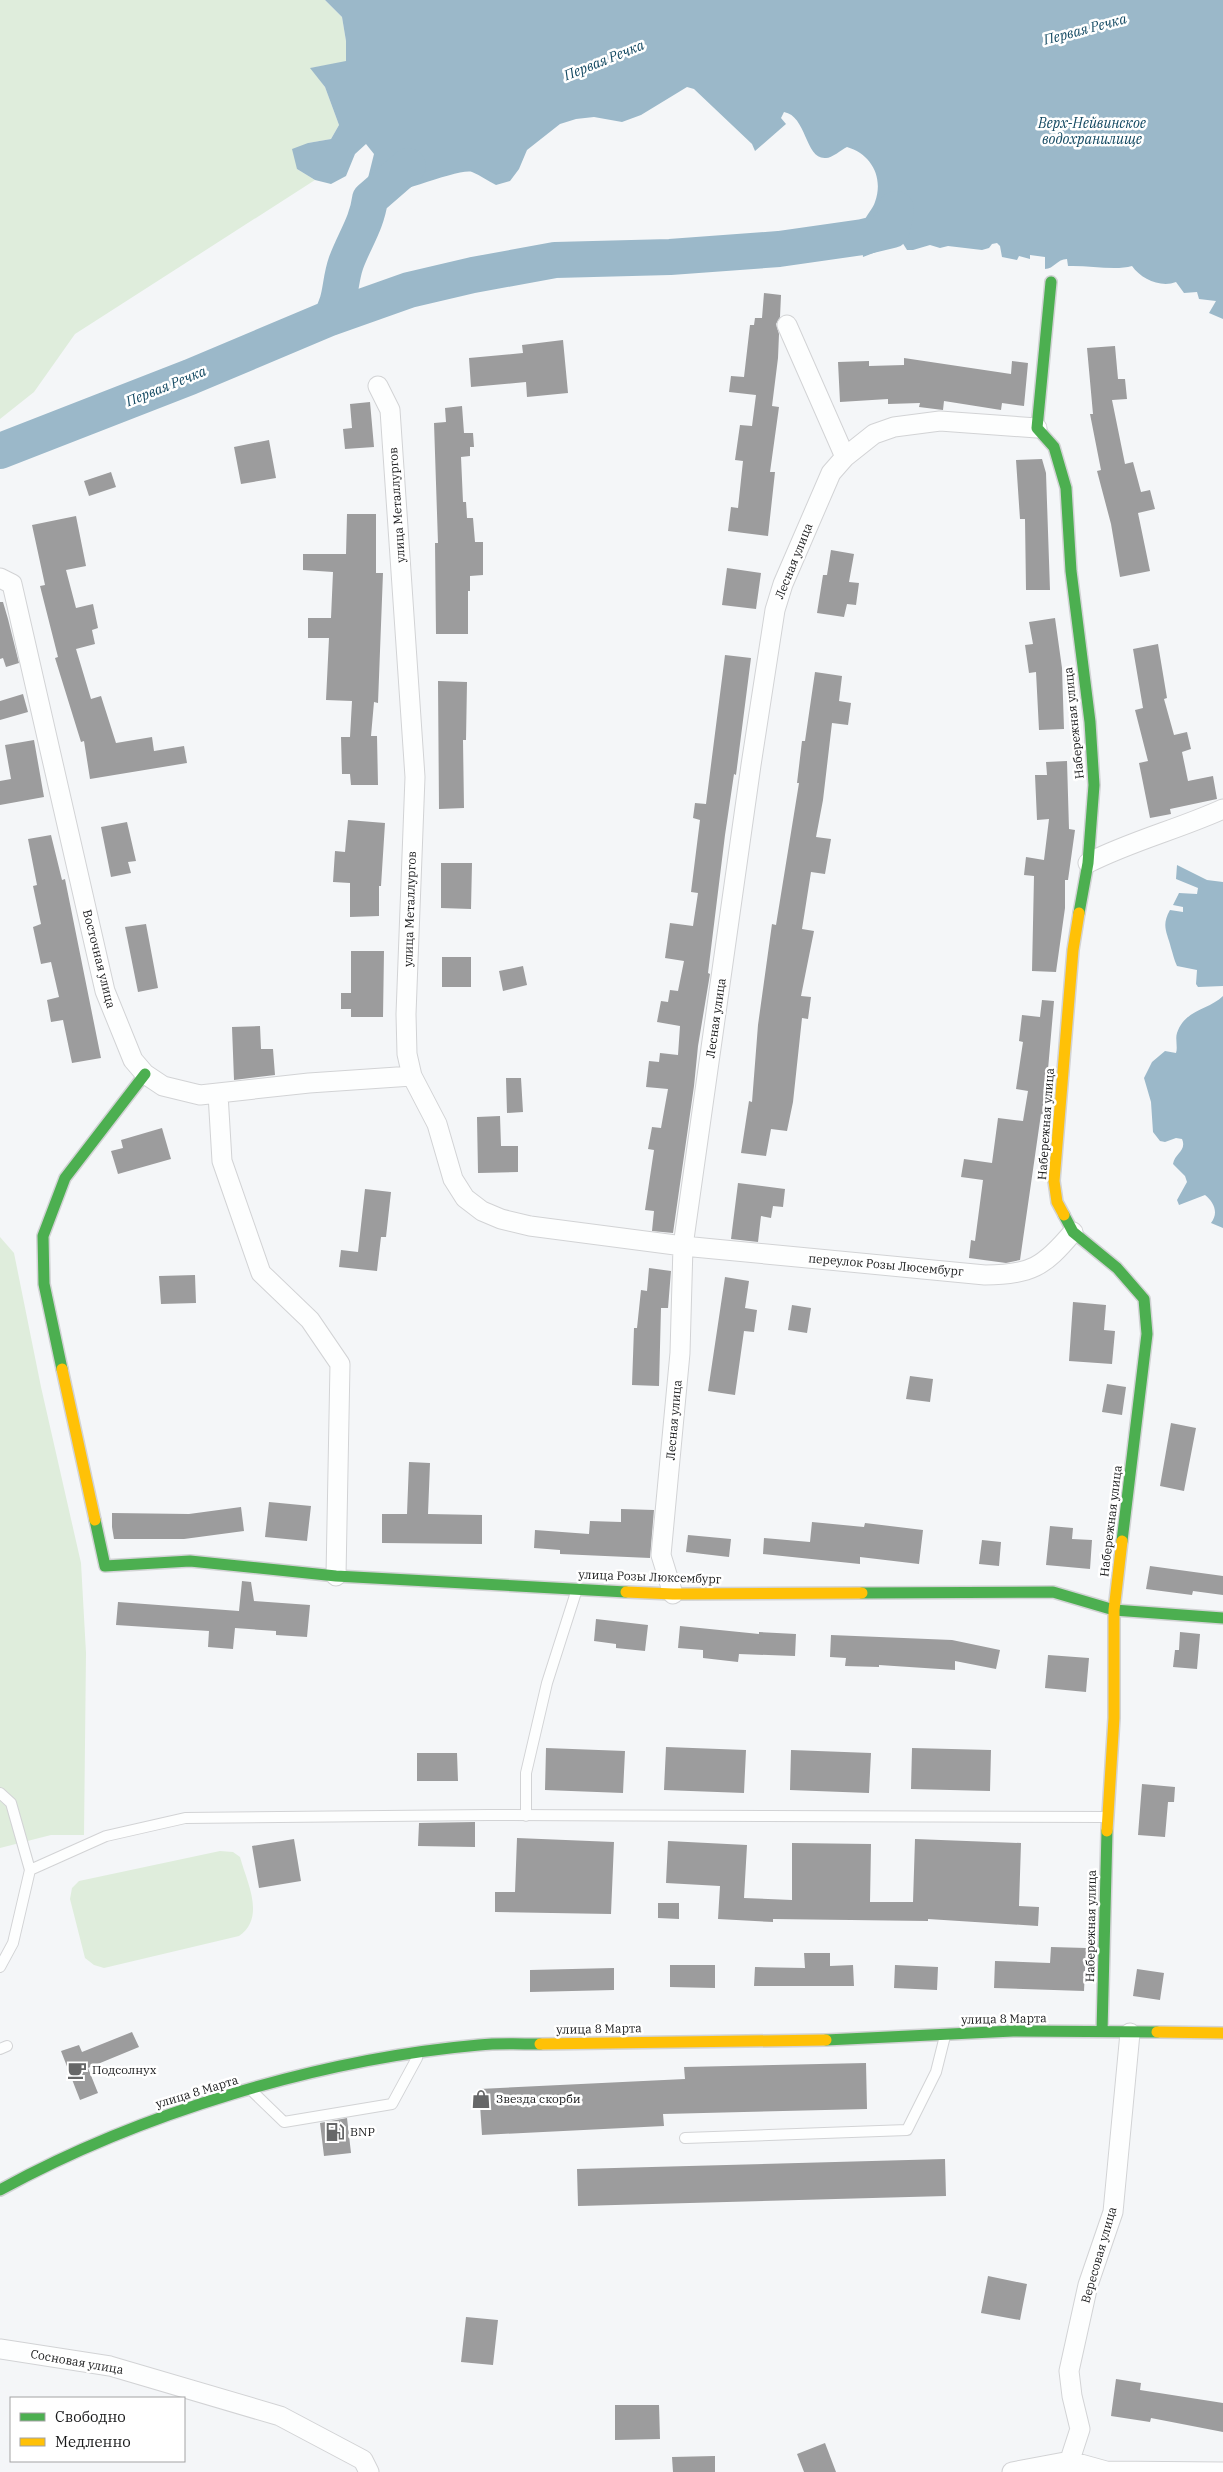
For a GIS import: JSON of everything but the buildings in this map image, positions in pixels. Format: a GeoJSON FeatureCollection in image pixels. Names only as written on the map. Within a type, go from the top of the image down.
{"type":"FeatureCollection","features":[{"type":"Feature","properties":{"kind":"street"},"geometry":{"type":"LineString","coordinates":[[1037,428],[1050,282]]}},
{"type":"Feature","properties":{"kind":"street"},"geometry":{"type":"LineString","coordinates":[[787,325],[844,457]]}},
{"type":"Feature","properties":{"kind":"street","name":"улица Металлургов"},"geometry":{"type":"LineString","coordinates":[[378,386],[390,410],[415,778],[406,1014],[407,1054],[412,1076],[436,1124],[454,1179],[465,1198],[482,1211],[501,1219],[530,1226],[683,1246]]}},
{"type":"Feature","properties":{"kind":"street","name":"Лесная улица"},"geometry":{"type":"LineString","coordinates":[[673,1594],[661,1555],[680,1353],[683,1246],[775,610],[782,584],[831,473],[844,457],[874,434],[894,427],[916,423],[966,421],[1037,428]]}},
{"type":"Feature","properties":{"kind":"street","name":"Набережная улица"},"geometry":{"type":"LineString","coordinates":[[1037,428],[1054,447],[1066,488],[1071,572],[1093,759],[1094,808],[1088,863],[1074,950],[1055,1164],[1057,1202],[1072,1232],[1133,1284],[1144,1299],[1147,1334],[1114,1610],[1114,1718],[1106,1817],[1102,2031]]}},
{"type":"Feature","properties":{"kind":"street","name":"Восточная улица"},"geometry":{"type":"LineString","coordinates":[[0,578],[12,584],[105,991],[130,1053],[145,1074],[163,1086],[200,1095],[309,1083],[412,1076]]}},
{"type":"Feature","properties":{"kind":"street"},"geometry":{"type":"LineString","coordinates":[[1088,863],[1110,851],[1167,832],[1223,809]]}},
{"type":"Feature","properties":{"kind":"street","name":"улица Розы Люксембург"},"geometry":{"type":"LineString","coordinates":[[145,1074],[65,1178],[43,1236],[44,1284],[105,1566],[190,1561],[336,1576],[673,1594],[1053,1592],[1114,1610],[1223,1618]]}},
{"type":"Feature","properties":{"kind":"street"},"geometry":{"type":"LineString","coordinates":[[218,1094],[222,1161],[261,1274],[310,1320],[340,1364],[336,1576]]}},
{"type":"Feature","properties":{"kind":"street","name":"переулок Розы Люсембург"},"geometry":{"type":"LineString","coordinates":[[683,1246],[1008,1275],[1027,1272],[1042,1265],[1054,1255],[1072,1232]]}},
{"type":"Feature","properties":{"kind":"street","name":"улица 8 Марта"},"geometry":{"type":"LineString","coordinates":[[0,2190],[49,2164],[153,2120],[250,2090],[352,2063],[480,2045],[860,2039],[946,2034],[1102,2031],[1130,2033],[1223,2033]]}},
{"type":"Feature","properties":{"kind":"street","name":"Вересовая улица"},"geometry":{"type":"LineString","coordinates":[[1068,2467],[1080,2429],[1072,2396],[1069,2371],[1088,2285],[1113,2212],[1130,2033]]}},
{"type":"Feature","properties":{"kind":"street","name":"Сосновая улица"},"geometry":{"type":"LineString","coordinates":[[0,2350],[110,2366],[280,2416],[363,2460],[369,2472]]}},
{"type":"Feature","properties":{"kind":"street"},"geometry":{"type":"LineString","coordinates":[[1012,2472],[1068,2467],[1106,2471],[1223,2472]]}},
{"type":"Feature","properties":{"kind":"lane"},"geometry":{"type":"LineString","coordinates":[[526,1816],[526,1773],[547,1683],[578,1588]]}},
{"type":"Feature","properties":{"kind":"lane"},"geometry":{"type":"LineString","coordinates":[[0,1793],[11,1803],[30,1870],[13,1943],[0,1967]]}},
{"type":"Feature","properties":{"kind":"lane"},"geometry":{"type":"LineString","coordinates":[[30,1870],[106,1836],[185,1818],[526,1816],[1106,1817]]}},
{"type":"Feature","properties":{"kind":"lane"},"geometry":{"type":"LineString","coordinates":[[685,2138],[907,2130],[936,2072],[946,2034]]}},
{"type":"Feature","properties":{"kind":"lane"},"geometry":{"type":"LineString","coordinates":[[250,2090],[284,2122],[392,2104],[420,2054]]}},
{"type":"Feature","properties":{"kind":"green space"},"geometry":{"type":"Polygon","coordinates":[[[0,0],[325,0],[342,17],[346,41],[346,62],[311,68],[325,87],[339,125],[331,139],[308,143],[297,169],[315,180],[75,334],[34,392],[0,419],[0,0]]]}},
{"type":"Feature","properties":{"kind":"green space"},"geometry":{"type":"Polygon","coordinates":[[[0,1237],[14,1253],[41,1387],[81,1563],[86,1653],[84,1835],[51,1835],[0,1848],[0,1237]]]}},
{"type":"Feature","properties":{"kind":"green space"},"geometry":{"type":"Polygon","coordinates":[[[220,1851],[233,1852],[240,1857],[250,1888],[253,1910],[252,1919],[239,1936],[104,1968],[94,1965],[85,1958],[70,1899],[72,1888],[79,1881],[220,1851]]]}},
{"type":"Feature","properties":{"kind":"water","name":"Верх-Нейвинское водохранилище"},"geometry":{"type":"Polygon","coordinates":[[[325,0],[1223,0],[1223,319],[1209,313],[1216,301],[1199,299],[1197,292],[1184,293],[1176,282],[1164,284],[1152,281],[1141,275],[1132,266],[1118,268],[1068,266],[1067,259],[1064,259],[1045,269],[1045,257],[1030,255],[1030,259],[1019,256],[1017,260],[1002,257],[1000,246],[997,243],[982,250],[948,246],[940,248],[930,245],[907,250],[902,242],[863,257],[864,222],[875,202],[878,184],[873,168],[863,155],[847,147],[828,158],[819,157],[814,152],[797,121],[792,115],[784,112],[781,118],[786,124],[755,151],[752,144],[694,89],[687,87],[641,115],[622,122],[594,117],[576,119],[560,124],[527,150],[519,169],[510,181],[496,185],[475,173],[465,172],[370,199],[368,178],[374,154],[366,144],[355,154],[346,176],[331,184],[315,180],[297,169],[292,149],[308,143],[331,139],[339,125],[325,87],[310,68],[346,61],[346,41],[342,17],[325,0]]]}},
{"type":"Feature","properties":{"kind":"water"},"geometry":{"type":"Polygon","coordinates":[[[1177,865],[1207,880],[1223,882],[1223,986],[1198,987],[1196,984],[1197,970],[1177,966],[1175,962],[1165,925],[1167,916],[1170,910],[1183,912],[1183,907],[1173,905],[1179,893],[1197,894],[1198,888],[1176,879],[1177,865]]]}},
{"type":"Feature","properties":{"kind":"water"},"geometry":{"type":"Polygon","coordinates":[[[1223,996],[1223,1228],[1211,1223],[1215,1212],[1211,1201],[1205,1195],[1179,1205],[1177,1200],[1187,1182],[1185,1176],[1173,1164],[1182,1149],[1182,1139],[1176,1138],[1165,1142],[1160,1141],[1153,1132],[1151,1102],[1144,1078],[1152,1062],[1165,1051],[1176,1053],[1177,1033],[1186,1019],[1191,1014],[1223,996]]]}},
{"type":"Feature","properties":{"kind":"waterway","name":"Первая Речка"},"geometry":{"type":"LineString","coordinates":[[330,318],[337,305],[346,263],[363,224],[370,199],[408,166]]}},
{"type":"Feature","properties":{"kind":"waterway","name":"Первая Речка"},"geometry":{"type":"LineString","coordinates":[[0,451],[190,377],[330,318],[409,290],[473,275],[555,260],[670,257],[779,249],[863,237],[892,230],[896,209]]}},
{"type":"Feature","properties":{"kind":"traffic: fast"},"geometry":{"type":"LineString","coordinates":[[1051,282],[1037,428],[1054,447],[1066,488],[1071,571],[1090,722],[1094,785],[1088,863],[1079,913]]}},
{"type":"Feature","properties":{"kind":"traffic: fast"},"geometry":{"type":"LineString","coordinates":[[62,1369],[44,1284],[43,1236],[65,1178],[145,1074]]}},
{"type":"Feature","properties":{"kind":"traffic: fast"},"geometry":{"type":"LineString","coordinates":[[1064,1215],[1073,1232],[1117,1268],[1144,1299],[1147,1334],[1122,1541]]}},
{"type":"Feature","properties":{"kind":"traffic: fast"},"geometry":{"type":"LineString","coordinates":[[95,1520],[105,1566],[190,1561],[336,1576],[626,1592]]}},
{"type":"Feature","properties":{"kind":"traffic: fast"},"geometry":{"type":"LineString","coordinates":[[862,1593],[1053,1592],[1114,1610],[1223,1618]]}},
{"type":"Feature","properties":{"kind":"traffic: fast"},"geometry":{"type":"LineString","coordinates":[[1102,2031],[1107,1831]]}},
{"type":"Feature","properties":{"kind":"traffic: fast"},"geometry":{"type":"LineString","coordinates":[[826,2040],[1013,2031],[1157,2032]]}},
{"type":"Feature","properties":{"kind":"traffic: fast"},"geometry":{"type":"LineString","coordinates":[[0,2190],[54,2162],[171,2114],[232,2094],[294,2077],[419,2052],[487,2044],[540,2044]]}},
{"type":"Feature","properties":{"kind":"traffic: slow"},"geometry":{"type":"LineString","coordinates":[[1064,1215],[1057,1202],[1054,1181],[1073,950],[1079,913]]}},
{"type":"Feature","properties":{"kind":"traffic: slow"},"geometry":{"type":"LineString","coordinates":[[62,1369],[95,1520]]}},
{"type":"Feature","properties":{"kind":"traffic: slow"},"geometry":{"type":"LineString","coordinates":[[1107,1831],[1114,1718],[1114,1610],[1122,1541]]}},
{"type":"Feature","properties":{"kind":"traffic: slow"},"geometry":{"type":"LineString","coordinates":[[626,1592],[673,1594],[862,1593]]}},
{"type":"Feature","properties":{"kind":"traffic: slow"},"geometry":{"type":"LineString","coordinates":[[1157,2032],[1223,2033]]}},
{"type":"Feature","properties":{"kind":"traffic: slow"},"geometry":{"type":"LineString","coordinates":[[540,2044],[826,2040]]}},
{"type":"Feature","properties":{"kind":"place","name":"Подсолнух"},"geometry":{"type":"Point","coordinates":[77,2070]}},
{"type":"Feature","properties":{"kind":"place","name":"Звезда скорби"},"geometry":{"type":"Point","coordinates":[481,2099]}},
{"type":"Feature","properties":{"kind":"place","name":"BNP"},"geometry":{"type":"Point","coordinates":[335,2132]}}]}
